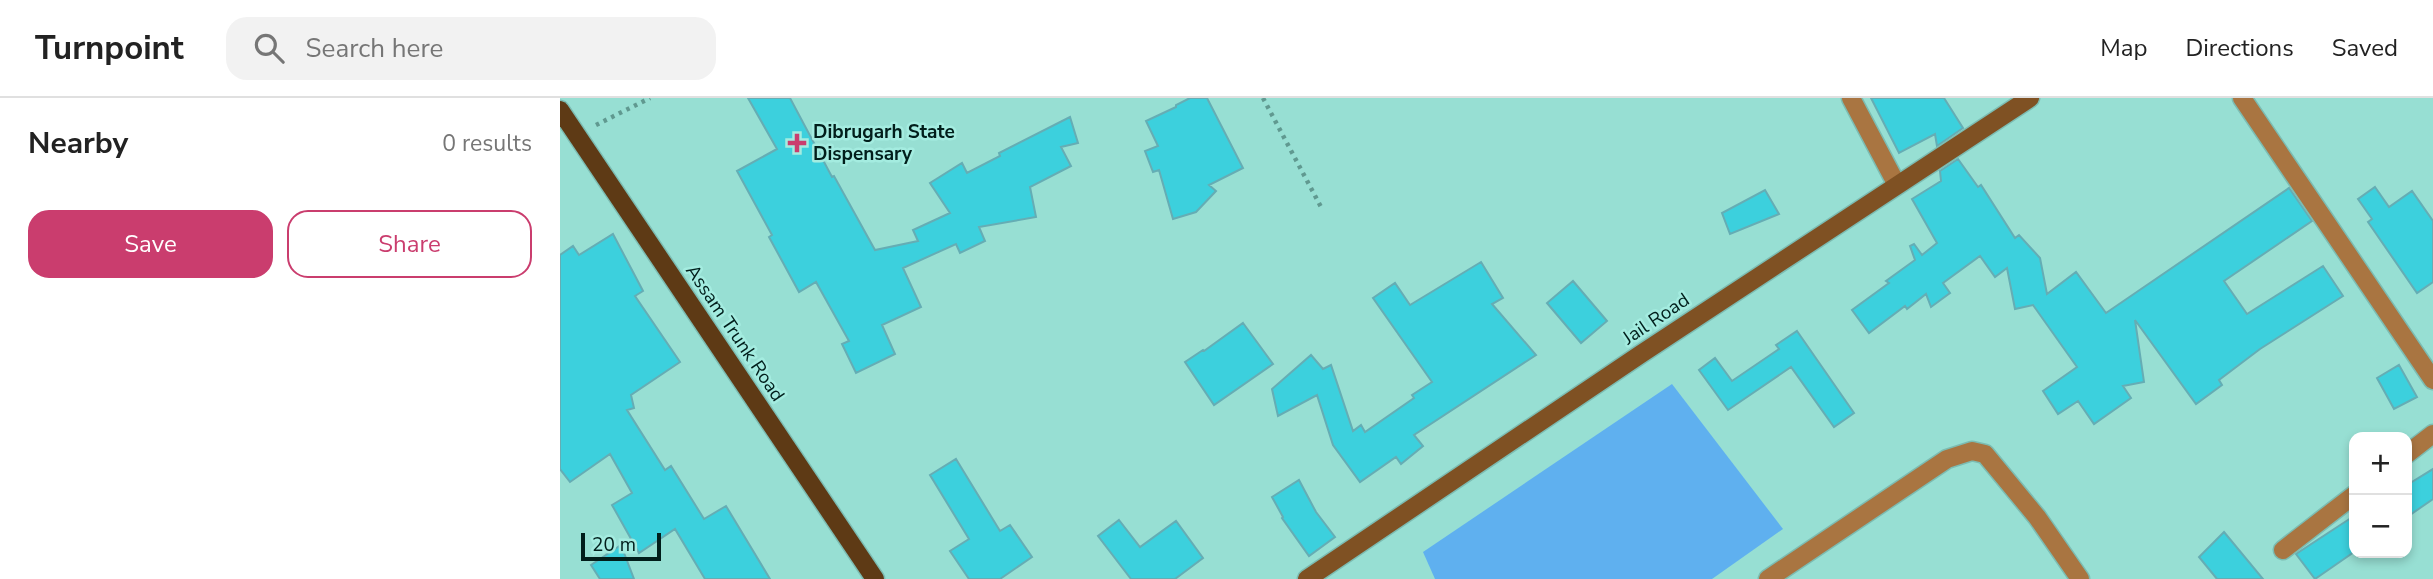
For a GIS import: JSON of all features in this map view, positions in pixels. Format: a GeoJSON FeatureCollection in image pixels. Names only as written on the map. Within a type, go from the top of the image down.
{"type":"FeatureCollection","features":[{"type":"Feature","properties":{"kind":"main road","name":"Assam Trunk Road"},"geometry":{"type":"LineString","coordinates":[[560,110],[875,579]]}},
{"type":"Feature","properties":{"kind":"street"},"geometry":{"type":"LineString","coordinates":[[1851,98],[1896,185]]}},
{"type":"Feature","properties":{"kind":"street","name":"Jail Road"},"geometry":{"type":"LineString","coordinates":[[1307,579],[1328,574],[1641,354],[2031,98]]}},
{"type":"Feature","properties":{"kind":"street"},"geometry":{"type":"LineString","coordinates":[[2242,98],[2433,380]]}},
{"type":"Feature","properties":{"kind":"street"},"geometry":{"type":"LineString","coordinates":[[2412,450],[2433,434]]}},
{"type":"Feature","properties":{"kind":"street"},"geometry":{"type":"LineString","coordinates":[[1768,579],[1947,459],[1972,451],[1985,454],[1999,468],[2080,579]]}},
{"type":"Feature","properties":{"kind":"street"},"geometry":{"type":"LineString","coordinates":[[2283,550],[2349,499]]}},
{"type":"Feature","properties":{"kind":"path"},"geometry":{"type":"LineString","coordinates":[[576,134],[650,98]]}},
{"type":"Feature","properties":{"kind":"path"},"geometry":{"type":"LineString","coordinates":[[1263,98],[1321,208]]}},
{"type":"Feature","properties":{"kind":"water"},"geometry":{"type":"Polygon","coordinates":[[[1672,384],[1783,529],[1712,579],[1435,579],[1423,552],[1672,384]]]}},
{"type":"Feature","properties":{"kind":"building"},"geometry":{"type":"Polygon","coordinates":[[[748,98],[790,98],[875,250],[918,241],[913,230],[950,213],[930,183],[962,163],[967,173],[1000,156],[999,153],[1070,117],[1078,143],[1061,147],[1071,166],[1030,187],[1036,217],[979,227],[985,241],[960,253],[956,244],[903,268],[921,307],[882,325],[895,354],[856,373],[842,344],[849,341],[816,282],[799,292],[737,171],[777,149],[748,98]]]}},
{"type":"Feature","properties":{"kind":"building"},"geometry":{"type":"Polygon","coordinates":[[[1190,98],[1207,98],[1243,168],[1209,185],[1216,191],[1196,212],[1173,219],[1159,170],[1153,172],[1145,151],[1158,146],[1146,121],[1190,98]]]}},
{"type":"Feature","properties":{"kind":"building"},"geometry":{"type":"Polygon","coordinates":[[[1871,98],[1944,98],[1963,128],[1937,146],[1935,134],[1899,153],[1871,98]]]}},
{"type":"Feature","properties":{"kind":"building"},"geometry":{"type":"Polygon","coordinates":[[[1958,159],[1978,187],[1981,185],[2015,238],[2019,235],[2040,258],[2047,294],[2076,272],[2106,313],[2289,188],[2312,221],[2224,281],[2247,314],[2323,266],[2343,296],[2260,349],[2219,380],[2222,385],[2196,404],[2135,320],[2144,382],[2123,386],[2131,398],[2094,424],[2078,401],[2058,414],[2043,391],[2077,367],[2033,305],[2015,309],[2007,268],[1995,277],[1980,256],[1943,283],[1950,293],[1931,307],[1926,294],[1869,333],[1852,310],[1915,260],[1910,246],[1914,244],[1922,255],[1937,243],[1912,199],[1941,181],[1940,171],[1958,159]]]}},
{"type":"Feature","properties":{"kind":"building"},"geometry":{"type":"Polygon","coordinates":[[[2375,187],[2389,207],[2412,191],[2433,221],[2433,282],[2417,293],[2368,222],[2372,219],[2358,199],[2375,187]]]}},
{"type":"Feature","properties":{"kind":"building"},"geometry":{"type":"Polygon","coordinates":[[[1765,190],[1779,214],[1730,234],[1722,213],[1765,190]]]}},
{"type":"Feature","properties":{"kind":"building"},"geometry":{"type":"Polygon","coordinates":[[[613,234],[643,291],[635,296],[680,362],[631,395],[634,408],[627,410],[665,470],[671,466],[704,519],[726,506],[770,579],[705,579],[675,529],[639,553],[612,505],[632,493],[610,454],[570,482],[560,469],[560,255],[573,246],[579,255],[613,234]]]}},
{"type":"Feature","properties":{"kind":"building"},"geometry":{"type":"Polygon","coordinates":[[[1481,262],[1503,298],[1492,304],[1536,355],[1414,435],[1423,446],[1401,464],[1396,457],[1360,482],[1333,445],[1317,395],[1278,416],[1272,389],[1311,355],[1323,369],[1331,365],[1353,431],[1361,425],[1365,432],[1414,398],[1412,395],[1432,382],[1373,298],[1395,283],[1410,305],[1481,262]]]}},
{"type":"Feature","properties":{"kind":"building"},"geometry":{"type":"Polygon","coordinates":[[[1573,281],[1607,321],[1581,343],[1547,303],[1573,281]]]}},
{"type":"Feature","properties":{"kind":"building"},"geometry":{"type":"Polygon","coordinates":[[[1243,323],[1273,364],[1214,405],[1185,362],[1243,323]]]}},
{"type":"Feature","properties":{"kind":"building"},"geometry":{"type":"Polygon","coordinates":[[[1797,331],[1854,413],[1834,427],[1791,367],[1728,410],[1699,370],[1715,358],[1732,381],[1779,349],[1776,345],[1797,331]]]}},
{"type":"Feature","properties":{"kind":"building"},"geometry":{"type":"Polygon","coordinates":[[[2399,365],[2417,397],[2394,409],[2377,378],[2399,365]]]}},
{"type":"Feature","properties":{"kind":"building"},"geometry":{"type":"Polygon","coordinates":[[[956,459],[1000,531],[1010,525],[1032,557],[1000,579],[969,579],[950,551],[969,539],[930,475],[956,459]]]}},
{"type":"Feature","properties":{"kind":"building"},"geometry":{"type":"Polygon","coordinates":[[[2433,469],[2433,499],[2412,514],[2412,495],[2412,482],[2433,469]]]}},
{"type":"Feature","properties":{"kind":"building"},"geometry":{"type":"Polygon","coordinates":[[[1299,480],[1316,512],[1335,537],[1309,556],[1282,518],[1272,497],[1299,480]]]}},
{"type":"Feature","properties":{"kind":"building"},"geometry":{"type":"Polygon","coordinates":[[[2349,519],[2349,555],[2315,579],[2296,554],[2349,519]]]}},
{"type":"Feature","properties":{"kind":"building"},"geometry":{"type":"Polygon","coordinates":[[[1119,520],[1140,547],[1176,521],[1203,558],[1175,579],[1131,579],[1098,536],[1119,520]]]}},
{"type":"Feature","properties":{"kind":"building"},"geometry":{"type":"Polygon","coordinates":[[[2224,532],[2263,579],[2217,579],[2199,557],[2224,532]]]}},
{"type":"Feature","properties":{"kind":"building"},"geometry":{"type":"Polygon","coordinates":[[[621,545],[634,579],[600,579],[591,565],[621,545]]]}},
{"type":"Feature","properties":{"kind":"place","name":"Dibrugarh State Dispensary"},"geometry":{"type":"Point","coordinates":[797,143]}}]}
